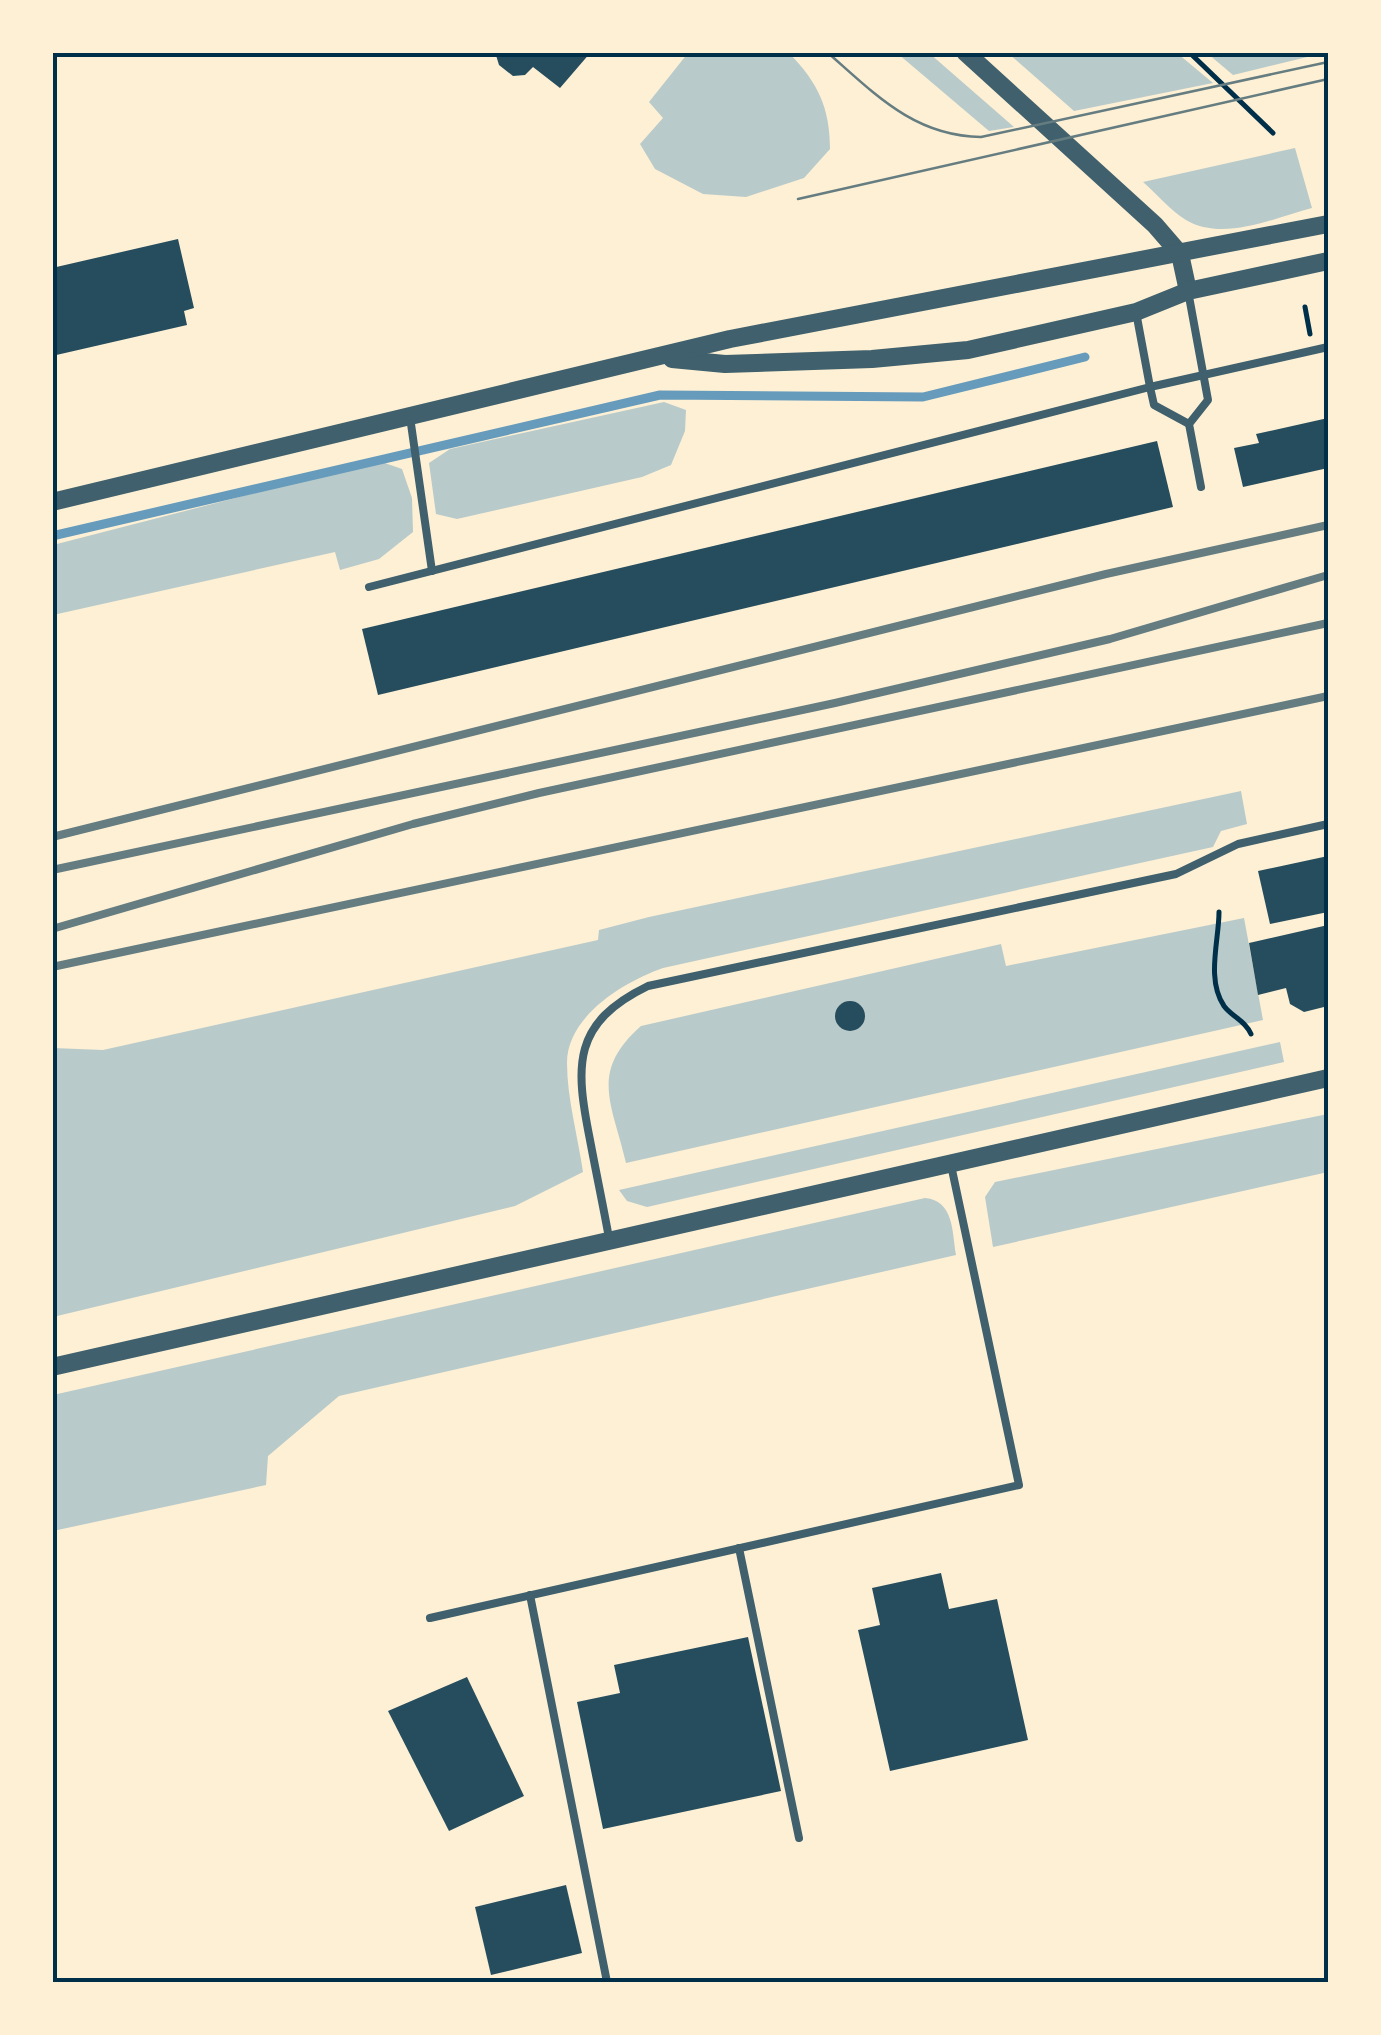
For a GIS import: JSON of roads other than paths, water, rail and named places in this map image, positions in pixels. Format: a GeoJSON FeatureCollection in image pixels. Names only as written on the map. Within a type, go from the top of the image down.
{"type":"FeatureCollection","features":[{"type":"Feature","properties":{"kind":"street"},"geometry":{"type":"LineString","coordinates":[[965,52],[1103,174],[1180,254],[1188,291]]}},
{"type":"Feature","properties":{"kind":"street"},"geometry":{"type":"LineString","coordinates":[[52,502],[730,339],[1328,224]]}},
{"type":"Feature","properties":{"kind":"street"},"geometry":{"type":"LineString","coordinates":[[656,358],[724,364],[872,360],[968,350],[1136,312],[1188,291],[1328,262]]}},
{"type":"Feature","properties":{"kind":"street"},"geometry":{"type":"LineString","coordinates":[[52,1367],[1328,1078]]}},
{"type":"Feature","properties":{"kind":"lane"},"geometry":{"type":"LineString","coordinates":[[1188,291],[1208,400],[1189,424],[1200,486]]}},
{"type":"Feature","properties":{"kind":"lane"},"geometry":{"type":"LineString","coordinates":[[1136,312],[1154,405],[1189,424]]}},
{"type":"Feature","properties":{"kind":"lane"},"geometry":{"type":"LineString","coordinates":[[369,586],[1150,387],[1328,347]]}},
{"type":"Feature","properties":{"kind":"lane"},"geometry":{"type":"LineString","coordinates":[[410,414],[432,570]]}},
{"type":"Feature","properties":{"kind":"lane"},"geometry":{"type":"LineString","coordinates":[[609,1238],[580,1086],[582,1053],[594,1026],[618,1001],[648,986],[1176,874],[1238,844],[1328,824]]}},
{"type":"Feature","properties":{"kind":"lane"},"geometry":{"type":"LineString","coordinates":[[430,1618],[1018,1485],[950,1162]]}},
{"type":"Feature","properties":{"kind":"lane"},"geometry":{"type":"LineString","coordinates":[[740,1548],[799,1838]]}},
{"type":"Feature","properties":{"kind":"lane"},"geometry":{"type":"LineString","coordinates":[[530,1595],[606,1982]]}},
{"type":"Feature","properties":{"kind":"waterway"},"geometry":{"type":"LineString","coordinates":[[52,536],[660,395],[923,397],[1085,357]]}},
{"type":"Feature","properties":{"kind":"tram line"},"geometry":{"type":"LineString","coordinates":[[827,52],[879,97],[915,121],[957,135],[981,137],[1328,62]]}},
{"type":"Feature","properties":{"kind":"tram line"},"geometry":{"type":"LineString","coordinates":[[798,199],[1328,79]]}},
{"type":"Feature","properties":{"kind":"railway"},"geometry":{"type":"LineString","coordinates":[[52,837],[1106,574],[1328,525]]}},
{"type":"Feature","properties":{"kind":"railway"},"geometry":{"type":"LineString","coordinates":[[52,870],[835,703],[1110,639],[1328,575]]}},
{"type":"Feature","properties":{"kind":"railway"},"geometry":{"type":"LineString","coordinates":[[52,929],[413,824],[539,793],[1328,623]]}},
{"type":"Feature","properties":{"kind":"railway"},"geometry":{"type":"LineString","coordinates":[[52,967],[1328,696]]}}]}
